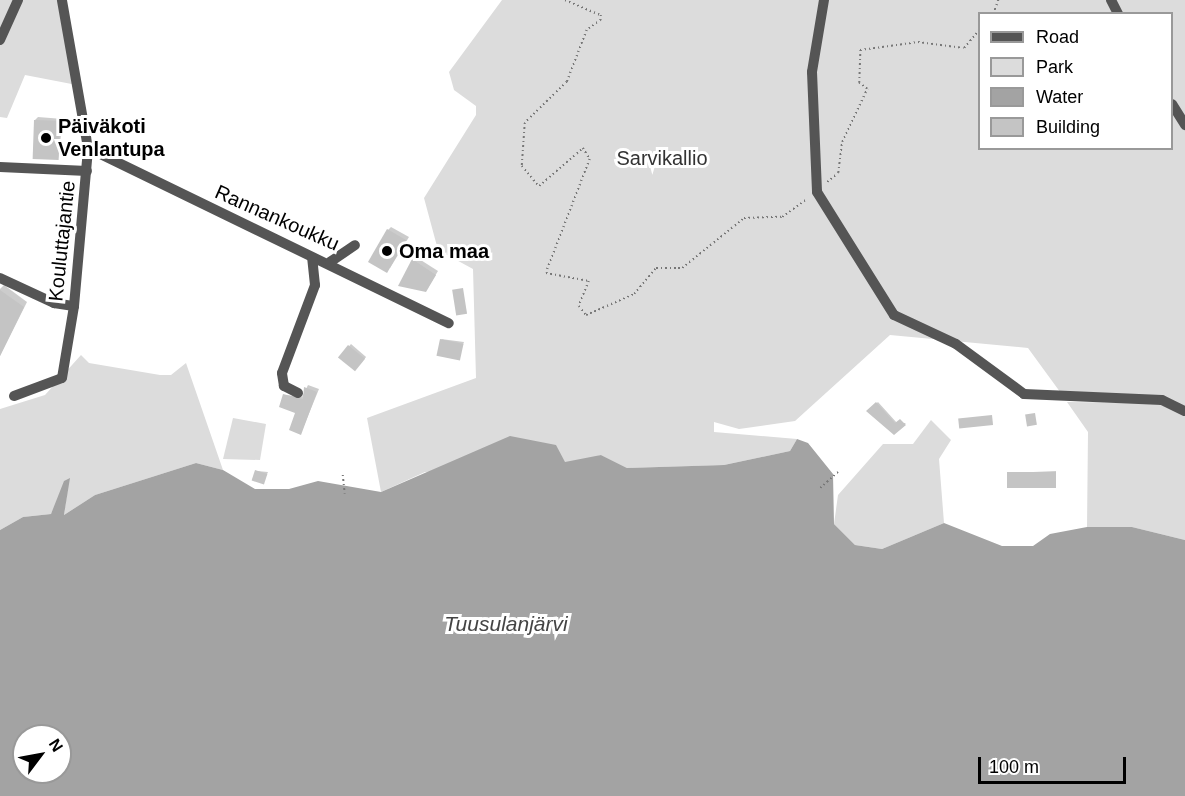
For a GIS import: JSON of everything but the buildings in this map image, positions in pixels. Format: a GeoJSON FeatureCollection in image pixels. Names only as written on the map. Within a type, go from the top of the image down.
{"type":"FeatureCollection","features":[{"type":"Feature","properties":{"kind":"street"},"geometry":{"type":"LineString","coordinates":[[0,40],[18,0]]}},
{"type":"Feature","properties":{"kind":"street","name":"Kouluttajantie"},"geometry":{"type":"LineString","coordinates":[[14,396],[62,378],[74,306],[88,148],[62,0]]}},
{"type":"Feature","properties":{"kind":"street"},"geometry":{"type":"LineString","coordinates":[[824,0],[812,72],[817,192],[894,315],[956,344],[1013,389],[1050,398],[1162,400],[1185,411]]}},
{"type":"Feature","properties":{"kind":"street"},"geometry":{"type":"LineString","coordinates":[[1173,106],[1185,125]]}},
{"type":"Feature","properties":{"kind":"street","name":"Rannankoukku"},"geometry":{"type":"LineString","coordinates":[[88,148],[312,258],[335,264],[396,301],[449,323]]}},
{"type":"Feature","properties":{"kind":"street"},"geometry":{"type":"LineString","coordinates":[[0,167],[87,171]]}},
{"type":"Feature","properties":{"kind":"street"},"geometry":{"type":"LineString","coordinates":[[335,264],[355,245]]}},
{"type":"Feature","properties":{"kind":"street"},"geometry":{"type":"LineString","coordinates":[[298,393],[284,386],[282,373],[315,285],[312,258]]}},
{"type":"Feature","properties":{"kind":"street"},"geometry":{"type":"LineString","coordinates":[[0,278],[54,303],[74,306]]}},
{"type":"Feature","properties":{"kind":"path"},"geometry":{"type":"LineString","coordinates":[[565,0],[601,15],[601,20],[587,30],[567,82],[525,123],[522,166],[539,186],[583,148],[590,159],[546,273],[589,281],[579,306],[586,315],[634,294],[656,268],[682,268],[744,218],[782,217],[817,192],[838,173],[842,142],[865,98],[867,89],[859,82],[860,50],[918,42],[964,48],[978,31]]}},
{"type":"Feature","properties":{"kind":"path"},"geometry":{"type":"LineString","coordinates":[[820,488],[838,472]]}},
{"type":"Feature","properties":{"kind":"path"},"geometry":{"type":"LineString","coordinates":[[343,475],[345,494]]}},
{"type":"Feature","properties":{"kind":"green space"},"geometry":{"type":"Polygon","coordinates":[[[0,0],[65,0],[82,86],[25,75],[7,118],[0,117],[0,0]]]}},
{"type":"Feature","properties":{"kind":"green space","name":"Sarvikallio"},"geometry":{"type":"Polygon","coordinates":[[[502,0],[1185,0],[1185,407],[1063,396],[1028,348],[890,335],[795,421],[739,429],[714,422],[714,432],[797,439],[790,451],[724,465],[627,468],[601,455],[578,463],[425,472],[381,492],[367,418],[476,378],[473,269],[438,250],[424,198],[476,115],[476,106],[454,90],[449,72],[502,0]]]}},
{"type":"Feature","properties":{"kind":"green space"},"geometry":{"type":"Polygon","coordinates":[[[81,355],[89,363],[160,375],[171,375],[186,363],[223,470],[196,463],[95,495],[64,515],[69,479],[51,514],[23,517],[0,530],[0,409],[45,395],[81,355]]]}},
{"type":"Feature","properties":{"kind":"green space"},"geometry":{"type":"Polygon","coordinates":[[[1067,402],[1161,403],[1185,416],[1185,540],[1132,527],[1087,527],[1088,432],[1067,402]]]}},
{"type":"Feature","properties":{"kind":"green space"},"geometry":{"type":"Polygon","coordinates":[[[233,418],[266,424],[260,460],[223,459],[233,418]]]}},
{"type":"Feature","properties":{"kind":"green space"},"geometry":{"type":"Polygon","coordinates":[[[931,420],[951,440],[939,459],[944,523],[882,549],[855,545],[834,524],[838,495],[883,444],[913,444],[931,420]]]}},
{"type":"Feature","properties":{"kind":"water","name":"Tuusulanjärvi"},"geometry":{"type":"Polygon","coordinates":[[[510,436],[556,445],[565,462],[601,455],[627,468],[724,465],[790,451],[797,439],[808,443],[833,474],[834,524],[855,545],[882,549],[944,523],[1002,546],[1033,546],[1050,534],[1087,527],[1132,527],[1185,540],[1185,796],[0,796],[0,530],[23,517],[51,514],[64,481],[70,478],[64,515],[95,495],[196,463],[223,470],[255,489],[289,489],[318,481],[381,492],[510,436]]]}},
{"type":"Feature","properties":{"kind":"place","name":"Päiväkoti Venlantupa"},"geometry":{"type":"Point","coordinates":[46,138]}},
{"type":"Feature","properties":{"kind":"place","name":"Oma maa"},"geometry":{"type":"Point","coordinates":[387,251]}}]}
